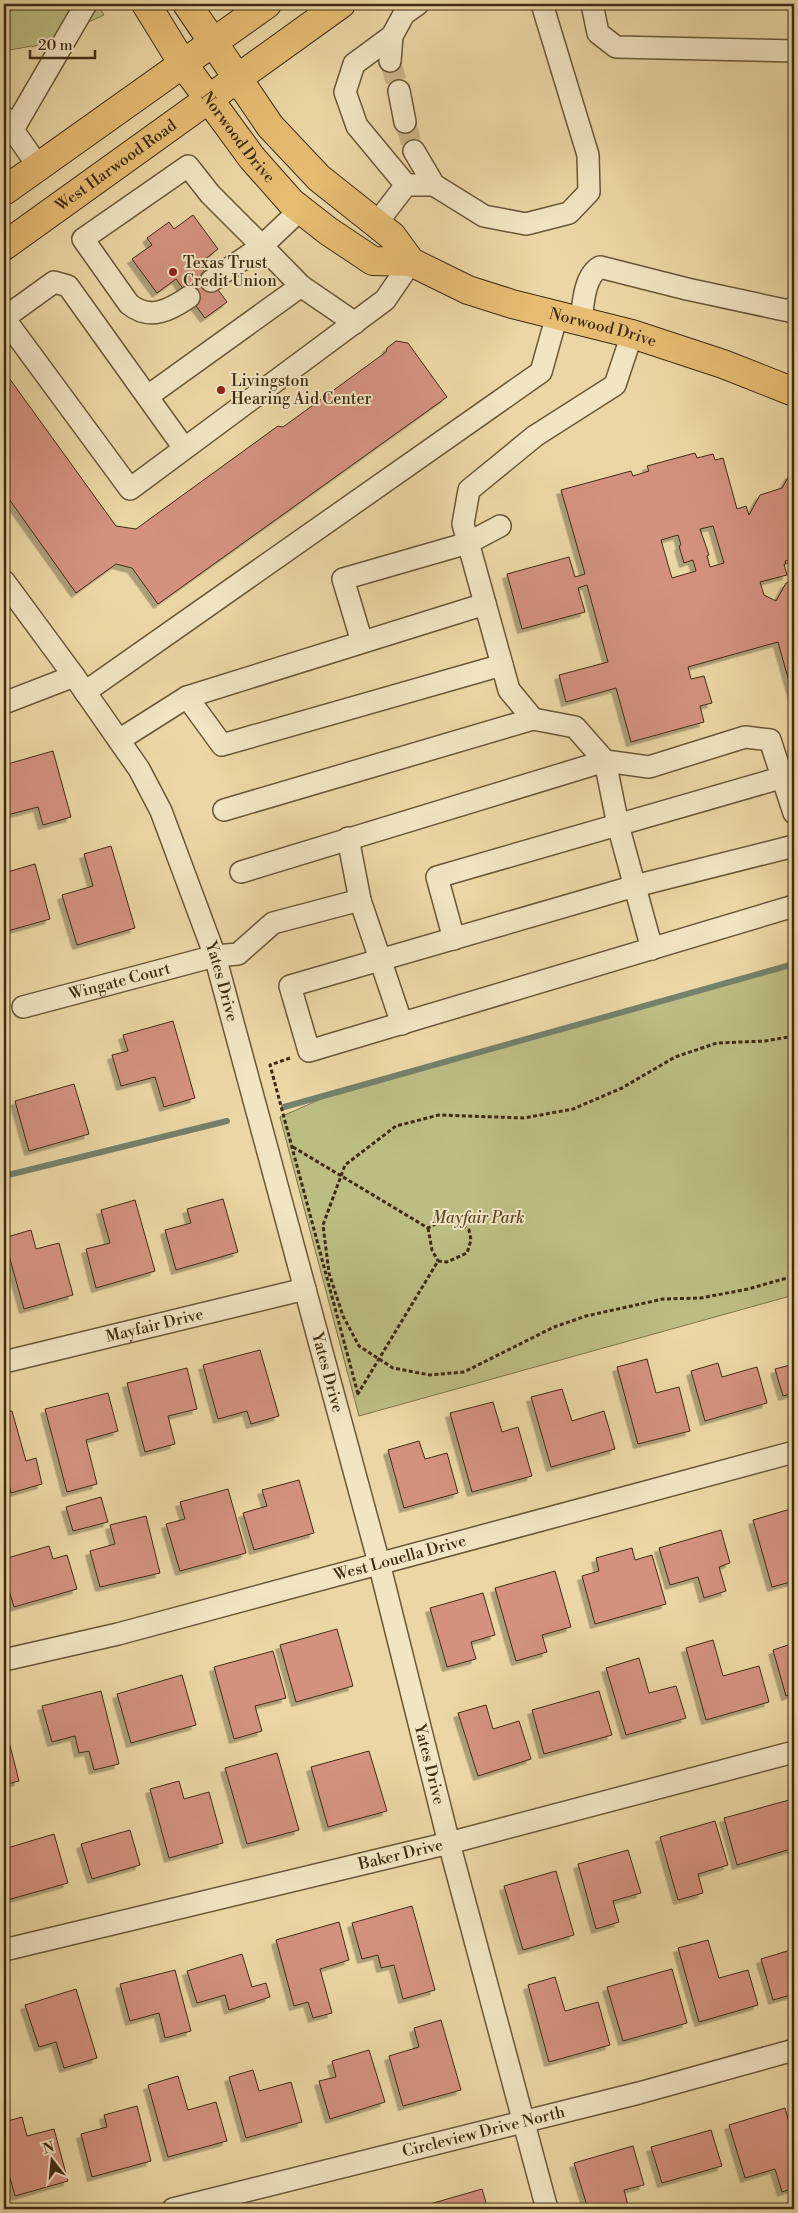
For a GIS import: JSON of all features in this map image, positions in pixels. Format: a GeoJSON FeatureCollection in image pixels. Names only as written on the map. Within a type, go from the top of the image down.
{"type":"FeatureCollection","features":[{"type":"Feature","properties":{"kind":"main road","name":"Norwood Drive"},"geometry":{"type":"LineString","coordinates":[[146,4],[198,53],[224,87],[270,126],[319,178],[392,236],[411,262]]}},
{"type":"Feature","properties":{"kind":"main road","name":"Norwood Drive"},"geometry":{"type":"LineString","coordinates":[[187,4],[198,53],[224,87],[252,158],[291,202],[372,261],[411,262],[468,290],[632,334],[724,364],[794,392]]}},
{"type":"Feature","properties":{"kind":"main road"},"geometry":{"type":"LineString","coordinates":[[4,191],[267,4]]}},
{"type":"Feature","properties":{"kind":"main road","name":"West Harwood Road"},"geometry":{"type":"LineString","coordinates":[[4,246],[342,4]]}},
{"type":"Feature","properties":{"kind":"street"},"geometry":{"type":"LineString","coordinates":[[38,166],[7,127],[86,4]]}},
{"type":"Feature","properties":{"kind":"street"},"geometry":{"type":"LineString","coordinates":[[390,61],[392,36],[404,14],[418,4]]}},
{"type":"Feature","properties":{"kind":"street"},"geometry":{"type":"LineString","coordinates":[[414,151],[434,184],[484,216],[526,224],[569,213],[589,192],[588,155],[542,4]]}},
{"type":"Feature","properties":{"kind":"street"},"geometry":{"type":"LineString","coordinates":[[592,4],[598,33],[616,47],[794,50]]}},
{"type":"Feature","properties":{"kind":"street"},"geometry":{"type":"LineString","coordinates":[[392,36],[354,64],[345,92],[357,126],[406,185]]}},
{"type":"Feature","properties":{"kind":"street"},"geometry":{"type":"LineString","coordinates":[[398,91],[405,122]]}},
{"type":"Feature","properties":{"kind":"street"},"geometry":{"type":"LineString","coordinates":[[189,297],[163,312],[154,313],[136,309],[129,304],[83,239],[188,166],[214,198],[301,286],[355,323]]}},
{"type":"Feature","properties":{"kind":"street"},"geometry":{"type":"LineString","coordinates":[[406,185],[434,184]]}},
{"type":"Feature","properties":{"kind":"street"},"geometry":{"type":"LineString","coordinates":[[376,224],[406,185]]}},
{"type":"Feature","properties":{"kind":"street"},"geometry":{"type":"LineString","coordinates":[[211,281],[262,246],[301,209]]}},
{"type":"Feature","properties":{"kind":"street"},"geometry":{"type":"LineString","coordinates":[[184,448],[68,286],[54,282],[4,318],[130,489],[385,300],[411,262]]}},
{"type":"Feature","properties":{"kind":"street"},"geometry":{"type":"LineString","coordinates":[[4,703],[80,684],[542,372],[594,270],[600,267],[687,289],[789,311],[794,307]]}},
{"type":"Feature","properties":{"kind":"street"},"geometry":{"type":"LineString","coordinates":[[148,396],[301,286]]}},
{"type":"Feature","properties":{"kind":"street"},"geometry":{"type":"LineString","coordinates":[[533,719],[509,690],[502,665],[463,524],[469,490],[535,436],[615,385],[632,334]]}},
{"type":"Feature","properties":{"kind":"street"},"geometry":{"type":"LineString","coordinates":[[362,642],[343,579],[468,543],[500,526]]}},
{"type":"Feature","properties":{"kind":"street","name":"Yates Drive"},"geometry":{"type":"LineString","coordinates":[[4,581],[80,684],[139,769],[162,811],[215,956],[379,1563],[449,1843],[547,2209]]}},
{"type":"Feature","properties":{"kind":"street"},"geometry":{"type":"LineString","coordinates":[[119,740],[187,697],[485,604]]}},
{"type":"Feature","properties":{"kind":"street"},"geometry":{"type":"LineString","coordinates":[[187,697],[222,745],[502,665]]}},
{"type":"Feature","properties":{"kind":"street"},"geometry":{"type":"LineString","coordinates":[[224,810],[533,719],[575,727],[605,761],[618,825],[652,949]]}},
{"type":"Feature","properties":{"kind":"street"},"geometry":{"type":"LineString","coordinates":[[241,872],[605,761],[648,767],[745,736],[770,740],[788,775],[794,813]]}},
{"type":"Feature","properties":{"kind":"street"},"geometry":{"type":"LineString","coordinates":[[454,939],[437,877],[788,775]]}},
{"type":"Feature","properties":{"kind":"street"},"geometry":{"type":"LineString","coordinates":[[348,838],[360,900],[402,1024]]}},
{"type":"Feature","properties":{"kind":"street"},"geometry":{"type":"LineString","coordinates":[[794,846],[635,886],[290,986],[310,1051],[794,906]]}},
{"type":"Feature","properties":{"kind":"street","name":"Wingate Court"},"geometry":{"type":"LineString","coordinates":[[23,1007],[215,956],[238,954],[273,923],[360,900]]}},
{"type":"Feature","properties":{"kind":"street","name":"Mayfair Drive"},"geometry":{"type":"LineString","coordinates":[[4,1362],[305,1289]]}},
{"type":"Feature","properties":{"kind":"street","name":"West Louella Drive"},"geometry":{"type":"LineString","coordinates":[[4,1660],[118,1634],[794,1452]]}},
{"type":"Feature","properties":{"kind":"street","name":"Baker Drive"},"geometry":{"type":"LineString","coordinates":[[4,1950],[449,1843],[794,1752]]}},
{"type":"Feature","properties":{"kind":"street","name":"Circleview Drive North"},"geometry":{"type":"LineString","coordinates":[[173,2209],[524,2122],[794,2050]]}},
{"type":"Feature","properties":{"kind":"path"},"geometry":{"type":"LineString","coordinates":[[794,1036],[765,1041],[716,1043],[675,1057],[622,1088],[573,1109],[524,1118],[439,1115],[396,1126],[345,1164],[323,1225],[329,1273],[343,1316],[359,1346],[393,1368],[430,1375],[464,1372],[554,1327],[586,1316],[663,1299],[701,1298],[748,1289],[794,1276]]}},
{"type":"Feature","properties":{"kind":"path"},"geometry":{"type":"LineString","coordinates":[[310,1051],[270,1065],[294,1147],[360,1403]]}},
{"type":"Feature","properties":{"kind":"path"},"geometry":{"type":"LineString","coordinates":[[294,1147],[428,1228],[432,1250],[438,1261]]}},
{"type":"Feature","properties":{"kind":"path"},"geometry":{"type":"LineString","coordinates":[[428,1228],[442,1220],[457,1221],[469,1230],[471,1240],[468,1253],[447,1262],[438,1261]]}},
{"type":"Feature","properties":{"kind":"path"},"geometry":{"type":"LineString","coordinates":[[342,1425],[438,1261]]}},
{"type":"Feature","properties":{"kind":"green space"},"geometry":{"type":"Polygon","coordinates":[[[4,4],[97,4],[104,15],[33,47],[4,51],[4,4]]]}},
{"type":"Feature","properties":{"kind":"green space","name":"Mayfair Park"},"geometry":{"type":"Polygon","coordinates":[[[794,966],[794,1295],[359,1416],[280,1117],[337,1092],[794,966]]]}},
{"type":"Feature","properties":{"kind":"building","name":"Texas Trust Credit Union"},"geometry":{"type":"Polygon","coordinates":[[[193,215],[218,249],[199,264],[227,302],[205,318],[176,279],[157,293],[132,259],[152,245],[147,238],[169,222],[174,229],[193,215]]]}},
{"type":"Feature","properties":{"kind":"building"},"geometry":{"type":"Polygon","coordinates":[[[396,341],[408,343],[447,397],[158,604],[132,568],[116,564],[76,593],[4,492],[4,371],[116,526],[136,529],[278,426],[283,427],[386,352],[387,348],[396,341]]]}},
{"type":"Feature","properties":{"kind":"building"},"geometry":{"type":"Polygon","coordinates":[[[695,453],[697,458],[713,454],[715,460],[723,458],[737,509],[746,506],[749,515],[760,495],[782,488],[790,474],[794,476],[794,559],[785,561],[787,575],[760,582],[764,595],[776,601],[786,583],[794,581],[794,700],[778,642],[688,667],[691,679],[704,676],[712,703],[700,706],[704,722],[631,742],[616,688],[566,702],[559,675],[608,662],[587,585],[578,588],[585,612],[522,629],[507,574],[569,557],[575,577],[585,574],[561,490],[631,471],[633,476],[649,471],[647,466],[695,453]],[[713,526],[700,529],[709,555],[707,556],[710,567],[724,563],[713,526]],[[678,535],[661,540],[672,578],[696,571],[693,560],[684,563],[678,535]]]}},
{"type":"Feature","properties":{"kind":"building"},"geometry":{"type":"Polygon","coordinates":[[[53,751],[71,817],[43,825],[38,807],[7,815],[4,804],[4,765],[53,751]]]}},
{"type":"Feature","properties":{"kind":"building"},"geometry":{"type":"Polygon","coordinates":[[[111,846],[135,928],[77,945],[62,895],[93,886],[84,854],[111,846]]]}},
{"type":"Feature","properties":{"kind":"building"},"geometry":{"type":"Polygon","coordinates":[[[35,864],[50,919],[4,932],[4,890],[8,888],[4,873],[35,864]]]}},
{"type":"Feature","properties":{"kind":"building"},"geometry":{"type":"Polygon","coordinates":[[[173,1021],[195,1098],[164,1107],[155,1077],[121,1086],[112,1055],[128,1051],[123,1035],[173,1021]]]}},
{"type":"Feature","properties":{"kind":"building"},"geometry":{"type":"Polygon","coordinates":[[[74,1084],[89,1134],[29,1151],[15,1101],[74,1084]]]}},
{"type":"Feature","properties":{"kind":"building"},"geometry":{"type":"Polygon","coordinates":[[[223,1199],[238,1252],[176,1270],[165,1230],[191,1223],[187,1209],[223,1199]]]}},
{"type":"Feature","properties":{"kind":"building"},"geometry":{"type":"Polygon","coordinates":[[[135,1200],[155,1271],[96,1288],[86,1249],[110,1243],[101,1210],[135,1200]]]}},
{"type":"Feature","properties":{"kind":"building"},"geometry":{"type":"Polygon","coordinates":[[[31,1230],[36,1249],[59,1243],[73,1295],[24,1309],[4,1238],[31,1230]]]}},
{"type":"Feature","properties":{"kind":"building"},"geometry":{"type":"Polygon","coordinates":[[[260,1350],[279,1416],[251,1424],[247,1411],[218,1419],[203,1365],[260,1350]]]}},
{"type":"Feature","properties":{"kind":"building"},"geometry":{"type":"Polygon","coordinates":[[[647,1359],[656,1393],[679,1387],[690,1431],[638,1444],[617,1367],[647,1359]]]}},
{"type":"Feature","properties":{"kind":"building"},"geometry":{"type":"Polygon","coordinates":[[[718,1363],[722,1377],[757,1367],[767,1403],[705,1421],[691,1371],[718,1363]]]}},
{"type":"Feature","properties":{"kind":"building"},"geometry":{"type":"Polygon","coordinates":[[[794,1364],[794,1393],[783,1396],[775,1369],[794,1364]]]}},
{"type":"Feature","properties":{"kind":"building"},"geometry":{"type":"Polygon","coordinates":[[[187,1368],[197,1409],[168,1416],[175,1444],[145,1452],[127,1383],[187,1368]]]}},
{"type":"Feature","properties":{"kind":"building"},"geometry":{"type":"Polygon","coordinates":[[[562,1389],[572,1421],[604,1411],[615,1449],[551,1467],[531,1397],[562,1389]]]}},
{"type":"Feature","properties":{"kind":"building"},"geometry":{"type":"Polygon","coordinates":[[[108,1393],[118,1431],[86,1440],[97,1484],[67,1492],[45,1409],[108,1393]]]}},
{"type":"Feature","properties":{"kind":"building"},"geometry":{"type":"Polygon","coordinates":[[[493,1402],[502,1432],[518,1427],[532,1476],[472,1492],[450,1413],[493,1402]]]}},
{"type":"Feature","properties":{"kind":"building"},"geometry":{"type":"Polygon","coordinates":[[[12,1411],[26,1461],[36,1458],[42,1484],[11,1493],[6,1472],[4,1472],[4,1413],[12,1411]]]}},
{"type":"Feature","properties":{"kind":"building"},"geometry":{"type":"Polygon","coordinates":[[[419,1441],[425,1459],[447,1453],[458,1493],[404,1508],[388,1450],[419,1441]]]}},
{"type":"Feature","properties":{"kind":"building"},"geometry":{"type":"Polygon","coordinates":[[[299,1480],[314,1533],[254,1550],[243,1513],[267,1506],[262,1490],[299,1480]]]}},
{"type":"Feature","properties":{"kind":"building"},"geometry":{"type":"Polygon","coordinates":[[[228,1489],[246,1553],[180,1571],[166,1524],[185,1519],[180,1502],[228,1489]]]}},
{"type":"Feature","properties":{"kind":"building"},"geometry":{"type":"Polygon","coordinates":[[[101,1497],[108,1522],[73,1531],[66,1507],[101,1497]]]}},
{"type":"Feature","properties":{"kind":"building"},"geometry":{"type":"Polygon","coordinates":[[[794,1508],[794,1581],[772,1587],[753,1520],[794,1508]]]}},
{"type":"Feature","properties":{"kind":"building"},"geometry":{"type":"Polygon","coordinates":[[[146,1516],[160,1573],[100,1587],[90,1551],[115,1544],[110,1525],[146,1516]]]}},
{"type":"Feature","properties":{"kind":"building"},"geometry":{"type":"Polygon","coordinates":[[[721,1530],[730,1563],[719,1567],[726,1591],[704,1598],[698,1577],[670,1585],[659,1548],[721,1530]]]}},
{"type":"Feature","properties":{"kind":"building"},"geometry":{"type":"Polygon","coordinates":[[[49,1546],[53,1559],[67,1555],[77,1589],[14,1607],[4,1573],[4,1559],[49,1546]]]}},
{"type":"Feature","properties":{"kind":"building"},"geometry":{"type":"Polygon","coordinates":[[[632,1548],[635,1560],[652,1555],[666,1604],[595,1624],[582,1576],[599,1571],[596,1558],[632,1548]]]}},
{"type":"Feature","properties":{"kind":"building"},"geometry":{"type":"Polygon","coordinates":[[[555,1571],[571,1627],[542,1635],[547,1652],[516,1661],[495,1588],[555,1571]]]}},
{"type":"Feature","properties":{"kind":"building"},"geometry":{"type":"Polygon","coordinates":[[[483,1593],[495,1635],[471,1642],[476,1659],[447,1667],[430,1608],[483,1593]]]}},
{"type":"Feature","properties":{"kind":"building"},"geometry":{"type":"Polygon","coordinates":[[[337,1629],[353,1686],[296,1702],[280,1645],[337,1629]]]}},
{"type":"Feature","properties":{"kind":"building"},"geometry":{"type":"Polygon","coordinates":[[[713,1640],[723,1676],[759,1666],[769,1702],[706,1720],[686,1648],[713,1640]]]}},
{"type":"Feature","properties":{"kind":"building"},"geometry":{"type":"Polygon","coordinates":[[[794,1643],[794,1693],[786,1696],[773,1650],[794,1643]]]}},
{"type":"Feature","properties":{"kind":"building"},"geometry":{"type":"Polygon","coordinates":[[[273,1651],[286,1698],[255,1706],[262,1731],[234,1739],[214,1667],[273,1651]]]}},
{"type":"Feature","properties":{"kind":"building"},"geometry":{"type":"Polygon","coordinates":[[[639,1658],[649,1693],[676,1686],[686,1718],[626,1735],[606,1668],[639,1658]]]}},
{"type":"Feature","properties":{"kind":"building"},"geometry":{"type":"Polygon","coordinates":[[[182,1675],[196,1725],[131,1743],[117,1694],[182,1675]]]}},
{"type":"Feature","properties":{"kind":"building"},"geometry":{"type":"Polygon","coordinates":[[[101,1691],[119,1764],[94,1770],[89,1751],[79,1753],[75,1736],[52,1742],[42,1706],[101,1691]]]}},
{"type":"Feature","properties":{"kind":"building"},"geometry":{"type":"Polygon","coordinates":[[[599,1691],[612,1735],[544,1754],[532,1710],[599,1691]]]}},
{"type":"Feature","properties":{"kind":"building"},"geometry":{"type":"Polygon","coordinates":[[[486,1705],[493,1729],[519,1721],[531,1759],[478,1776],[458,1713],[486,1705]]]}},
{"type":"Feature","properties":{"kind":"building"},"geometry":{"type":"Polygon","coordinates":[[[4,1722],[19,1781],[4,1785],[4,1722]]]}},
{"type":"Feature","properties":{"kind":"building"},"geometry":{"type":"Polygon","coordinates":[[[369,1751],[387,1811],[328,1827],[311,1767],[369,1751]]]}},
{"type":"Feature","properties":{"kind":"building"},"geometry":{"type":"Polygon","coordinates":[[[277,1753],[299,1830],[247,1844],[225,1768],[277,1753]]]}},
{"type":"Feature","properties":{"kind":"building"},"geometry":{"type":"Polygon","coordinates":[[[179,1781],[184,1799],[209,1792],[223,1843],[169,1858],[150,1789],[179,1781]]]}},
{"type":"Feature","properties":{"kind":"building"},"geometry":{"type":"Polygon","coordinates":[[[789,1800],[794,1820],[794,1848],[737,1865],[724,1818],[789,1800]]]}},
{"type":"Feature","properties":{"kind":"building"},"geometry":{"type":"Polygon","coordinates":[[[715,1821],[728,1865],[698,1874],[703,1893],[678,1900],[660,1837],[715,1821]]]}},
{"type":"Feature","properties":{"kind":"building"},"geometry":{"type":"Polygon","coordinates":[[[130,1830],[140,1865],[92,1879],[81,1844],[130,1830]]]}},
{"type":"Feature","properties":{"kind":"building"},"geometry":{"type":"Polygon","coordinates":[[[54,1834],[68,1883],[4,1901],[4,1849],[54,1834]]]}},
{"type":"Feature","properties":{"kind":"building"},"geometry":{"type":"Polygon","coordinates":[[[628,1850],[641,1893],[613,1901],[619,1922],[596,1929],[578,1864],[628,1850]]]}},
{"type":"Feature","properties":{"kind":"building"},"geometry":{"type":"Polygon","coordinates":[[[556,1871],[574,1935],[523,1950],[504,1886],[556,1871]]]}},
{"type":"Feature","properties":{"kind":"building"},"geometry":{"type":"Polygon","coordinates":[[[412,1906],[435,1990],[403,1999],[394,1965],[381,1968],[378,1955],[362,1959],[352,1923],[412,1906]]]}},
{"type":"Feature","properties":{"kind":"building"},"geometry":{"type":"Polygon","coordinates":[[[339,1922],[349,1960],[320,1969],[332,2013],[313,2018],[308,2002],[294,2006],[276,1940],[339,1922]]]}},
{"type":"Feature","properties":{"kind":"building"},"geometry":{"type":"Polygon","coordinates":[[[708,1940],[719,1978],[748,1970],[758,2005],[699,2022],[678,1948],[708,1940]]]}},
{"type":"Feature","properties":{"kind":"building"},"geometry":{"type":"Polygon","coordinates":[[[794,1949],[794,1994],[773,2000],[761,1959],[794,1949]]]}},
{"type":"Feature","properties":{"kind":"building"},"geometry":{"type":"Polygon","coordinates":[[[242,1954],[252,1987],[266,1983],[270,1997],[229,2010],[225,1995],[197,2003],[187,1971],[242,1954]]]}},
{"type":"Feature","properties":{"kind":"building"},"geometry":{"type":"Polygon","coordinates":[[[672,1969],[687,2023],[623,2041],[607,1987],[672,1969]]]}},
{"type":"Feature","properties":{"kind":"building"},"geometry":{"type":"Polygon","coordinates":[[[175,1970],[191,2031],[165,2038],[159,2013],[130,2021],[120,1984],[175,1970]]]}},
{"type":"Feature","properties":{"kind":"building"},"geometry":{"type":"Polygon","coordinates":[[[555,1977],[565,2011],[598,2002],[610,2045],[549,2062],[528,1985],[555,1977]]]}},
{"type":"Feature","properties":{"kind":"building"},"geometry":{"type":"Polygon","coordinates":[[[76,1989],[97,2058],[64,2068],[56,2042],[39,2047],[25,2005],[76,1989]]]}},
{"type":"Feature","properties":{"kind":"building"},"geometry":{"type":"Polygon","coordinates":[[[441,2020],[461,2090],[403,2106],[389,2056],[419,2047],[414,2028],[441,2020]]]}},
{"type":"Feature","properties":{"kind":"building"},"geometry":{"type":"Polygon","coordinates":[[[4,2021],[10,2044],[4,2046],[4,2021]]]}},
{"type":"Feature","properties":{"kind":"building"},"geometry":{"type":"Polygon","coordinates":[[[369,2050],[385,2102],[330,2119],[319,2081],[336,2077],[332,2061],[369,2050]]]}},
{"type":"Feature","properties":{"kind":"building"},"geometry":{"type":"Polygon","coordinates":[[[253,2070],[259,2091],[291,2082],[302,2122],[246,2138],[229,2077],[253,2070]]]}},
{"type":"Feature","properties":{"kind":"building"},"geometry":{"type":"Polygon","coordinates":[[[178,2076],[188,2110],[216,2102],[227,2141],[168,2157],[148,2085],[178,2076]]]}},
{"type":"Feature","properties":{"kind":"building"},"geometry":{"type":"Polygon","coordinates":[[[137,2106],[151,2161],[92,2177],[81,2134],[107,2127],[104,2115],[137,2106]]]}},
{"type":"Feature","properties":{"kind":"building"},"geometry":{"type":"Polygon","coordinates":[[[785,2108],[794,2140],[794,2188],[782,2192],[775,2169],[745,2178],[729,2125],[785,2108]]]}},
{"type":"Feature","properties":{"kind":"building"},"geometry":{"type":"Polygon","coordinates":[[[22,2117],[27,2136],[54,2129],[68,2181],[15,2196],[4,2156],[4,2122],[22,2117]]]}},
{"type":"Feature","properties":{"kind":"building"},"geometry":{"type":"Polygon","coordinates":[[[711,2130],[722,2166],[662,2183],[651,2147],[711,2130]]]}},
{"type":"Feature","properties":{"kind":"building"},"geometry":{"type":"Polygon","coordinates":[[[633,2146],[644,2185],[624,2190],[629,2209],[588,2209],[574,2163],[633,2146]]]}},
{"type":"Feature","properties":{"kind":"building"},"geometry":{"type":"Polygon","coordinates":[[[482,2189],[488,2209],[424,2209],[423,2206],[482,2189]]]}},
{"type":"Feature","properties":{"kind":"waterway"},"geometry":{"type":"LineString","coordinates":[[284,1107],[794,964]]}},
{"type":"Feature","properties":{"kind":"waterway"},"geometry":{"type":"LineString","coordinates":[[4,1176],[227,1121]]}},
{"type":"Feature","properties":{"kind":"tunnel"},"geometry":{"type":"LineString","coordinates":[[390,61],[399,91]]}},
{"type":"Feature","properties":{"kind":"tunnel"},"geometry":{"type":"LineString","coordinates":[[405,122],[414,151]]}},
{"type":"Feature","properties":{"kind":"place","name":"Texas Trust Credit Union"},"geometry":{"type":"Point","coordinates":[173,272]}},
{"type":"Feature","properties":{"kind":"place","name":"Livingston Hearing Aid Center"},"geometry":{"type":"Point","coordinates":[221,390]}}]}
